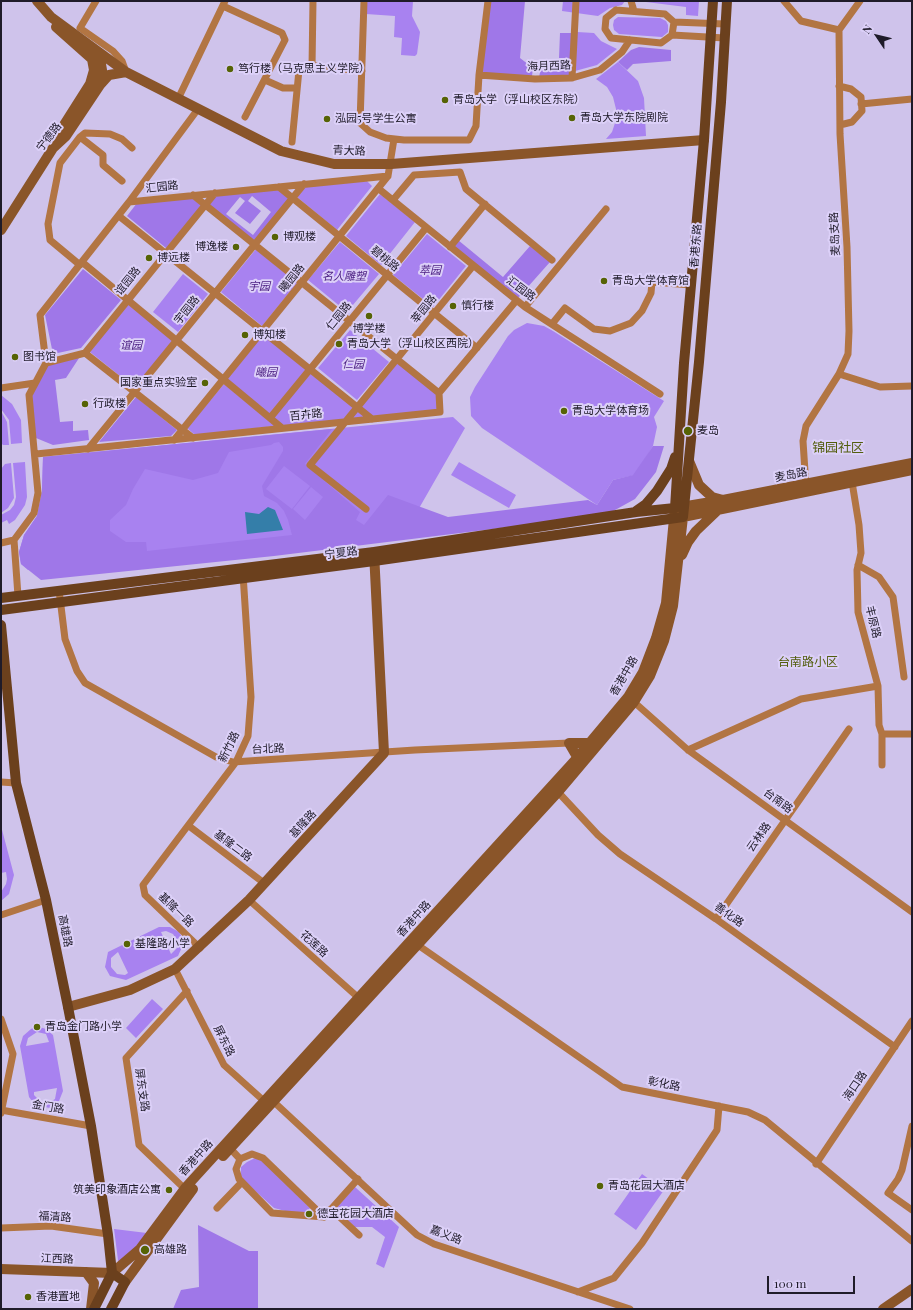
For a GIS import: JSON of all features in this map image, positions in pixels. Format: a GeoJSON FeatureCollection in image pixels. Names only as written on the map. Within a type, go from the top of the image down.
{"type":"FeatureCollection","features":[{"type":"Feature","properties":{"kind":"main road","name":"青大路"},"geometry":{"type":"LineString","coordinates":[[37,1],[51,18],[126,72],[281,151],[334,164],[391,164],[704,140]]}},
{"type":"Feature","properties":{"kind":"main road","name":"香港东路"},"geometry":{"type":"LineString","coordinates":[[679,507],[679,448],[691,285],[704,140],[713,1]]}},
{"type":"Feature","properties":{"kind":"main road","name":"香港东路"},"geometry":{"type":"LineString","coordinates":[[679,507],[689,461],[721,102],[727,1]]}},
{"type":"Feature","properties":{"kind":"main road"},"geometry":{"type":"LineString","coordinates":[[51,18],[64,36],[92,58],[94,70],[90,84],[64,125],[53,148]]}},
{"type":"Feature","properties":{"kind":"main road"},"geometry":{"type":"LineString","coordinates":[[89,45],[96,54],[102,70],[102,77],[97,90]]}},
{"type":"Feature","properties":{"kind":"main road","name":"宁德路"},"geometry":{"type":"LineString","coordinates":[[1,230],[53,148],[66,136],[97,90],[109,75],[126,72]]}},
{"type":"Feature","properties":{"kind":"main road"},"geometry":{"type":"LineString","coordinates":[[636,512],[646,504],[657,491],[671,468],[679,448]]}},
{"type":"Feature","properties":{"kind":"main road"},"geometry":{"type":"LineString","coordinates":[[678,564],[692,536],[721,504],[699,484],[689,461]]}},
{"type":"Feature","properties":{"kind":"main road","name":"麦岛路"},"geometry":{"type":"LineString","coordinates":[[679,507],[721,504],[806,488],[912,463]]}},
{"type":"Feature","properties":{"kind":"main road","name":"麦岛路"},"geometry":{"type":"LineString","coordinates":[[806,488],[852,482],[912,470]]}},
{"type":"Feature","properties":{"kind":"main road","name":"麦岛路"},"geometry":{"type":"LineString","coordinates":[[678,518],[721,504]]}},
{"type":"Feature","properties":{"kind":"main road","name":"宁夏路"},"geometry":{"type":"LineString","coordinates":[[374,557],[636,512],[679,507]]}},
{"type":"Feature","properties":{"kind":"main road","name":"香港中路"},"geometry":{"type":"LineString","coordinates":[[595,743],[628,698],[643,672],[656,638],[666,603],[679,507]]}},
{"type":"Feature","properties":{"kind":"main road","name":"宁夏路"},"geometry":{"type":"LineString","coordinates":[[1,598],[59,590],[243,572],[374,557],[678,518]]}},
{"type":"Feature","properties":{"kind":"main road","name":"香港中路"},"geometry":{"type":"LineString","coordinates":[[228,1146],[274,1102],[361,1001],[634,702],[650,676],[664,641],[673,606],[678,564],[678,518]]}},
{"type":"Feature","properties":{"kind":"main road"},"geometry":{"type":"LineString","coordinates":[[374,557],[384,753]]}},
{"type":"Feature","properties":{"kind":"main road","name":"宁夏路"},"geometry":{"type":"LineString","coordinates":[[1,610],[60,602],[243,572]]}},
{"type":"Feature","properties":{"kind":"main road","name":"高雄路"},"geometry":{"type":"LineString","coordinates":[[1,625],[16,783],[46,900],[68,1007],[91,1126],[108,1234],[112,1273]]}},
{"type":"Feature","properties":{"kind":"main road"},"geometry":{"type":"LineString","coordinates":[[579,761],[569,743],[595,743]]}},
{"type":"Feature","properties":{"kind":"main road","name":"基隆路"},"geometry":{"type":"LineString","coordinates":[[68,1007],[130,990],[175,969],[200,948],[249,900],[384,753]]}},
{"type":"Feature","properties":{"kind":"main road","name":"香港中路"},"geometry":{"type":"LineString","coordinates":[[414,943],[558,792],[579,761]]}},
{"type":"Feature","properties":{"kind":"main road","name":"香港中路"},"geometry":{"type":"LineString","coordinates":[[92,1309],[112,1273],[140,1249],[187,1191],[228,1146],[264,1101],[361,1001]]}},
{"type":"Feature","properties":{"kind":"main road","name":"香港中路"},"geometry":{"type":"LineString","coordinates":[[111,1309],[124,1282],[187,1191]]}},
{"type":"Feature","properties":{"kind":"main road","name":"江西路"},"geometry":{"type":"LineString","coordinates":[[1,1268],[112,1273]]}},
{"type":"Feature","properties":{"kind":"main road"},"geometry":{"type":"LineString","coordinates":[[86,1272],[94,1283],[92,1309]]}},
{"type":"Feature","properties":{"kind":"main road"},"geometry":{"type":"LineString","coordinates":[[112,1273],[124,1282]]}},
{"type":"Feature","properties":{"kind":"main road"},"geometry":{"type":"LineString","coordinates":[[883,1309],[912,1289]]}},
{"type":"Feature","properties":{"kind":"main road"},"geometry":{"type":"LineString","coordinates":[[894,1309],[912,1296]]}},
{"type":"Feature","properties":{"kind":"street"},"geometry":{"type":"LineString","coordinates":[[96,1],[80,28],[113,51],[122,61],[126,72]]}},
{"type":"Feature","properties":{"kind":"street"},"geometry":{"type":"LineString","coordinates":[[312,67],[313,1]]}},
{"type":"Feature","properties":{"kind":"street"},"geometry":{"type":"LineString","coordinates":[[364,1],[360,123],[370,132],[394,139],[469,140],[476,126],[479,75],[488,1]]}},
{"type":"Feature","properties":{"kind":"street"},"geometry":{"type":"LineString","coordinates":[[572,78],[576,1]]}},
{"type":"Feature","properties":{"kind":"street"},"geometry":{"type":"LineString","coordinates":[[631,1],[634,11]]}},
{"type":"Feature","properties":{"kind":"street"},"geometry":{"type":"LineString","coordinates":[[784,1],[801,20],[839,30],[860,1]]}},
{"type":"Feature","properties":{"kind":"street"},"geometry":{"type":"LineString","coordinates":[[178,99],[224,4],[282,33],[285,40],[284,45],[245,118]]}},
{"type":"Feature","properties":{"kind":"street"},"geometry":{"type":"LineString","coordinates":[[725,24],[674,22],[665,14],[616,10],[606,18],[605,29],[611,38],[661,43],[672,35],[725,38]]}},
{"type":"Feature","properties":{"kind":"street"},"geometry":{"type":"LineString","coordinates":[[672,35],[674,22]]}},
{"type":"Feature","properties":{"kind":"street","name":"麦岛支路"},"geometry":{"type":"LineString","coordinates":[[806,488],[803,442],[806,426],[839,374],[848,354],[850,331],[840,125],[839,30]]}},
{"type":"Feature","properties":{"kind":"street","name":"海月西路"},"geometry":{"type":"LineString","coordinates":[[479,75],[535,79],[572,78],[600,70],[622,52],[630,40]]}},
{"type":"Feature","properties":{"kind":"street"},"geometry":{"type":"LineString","coordinates":[[292,142],[299,70],[312,67],[362,71]]}},
{"type":"Feature","properties":{"kind":"street"},"geometry":{"type":"LineString","coordinates":[[265,80],[283,88],[297,88]]}},
{"type":"Feature","properties":{"kind":"street"},"geometry":{"type":"LineString","coordinates":[[839,86],[851,89],[861,97],[862,104],[862,111],[852,122],[840,125]]}},
{"type":"Feature","properties":{"kind":"street"},"geometry":{"type":"LineString","coordinates":[[862,104],[912,99]]}},
{"type":"Feature","properties":{"kind":"street"},"geometry":{"type":"LineString","coordinates":[[1,543],[14,540],[34,513],[38,493],[36,454],[28,395],[46,364],[40,315],[119,216],[198,109]]}},
{"type":"Feature","properties":{"kind":"street"},"geometry":{"type":"LineString","coordinates":[[132,148],[122,139],[110,134],[84,132],[60,163],[48,224],[50,240],[128,299],[282,428]]}},
{"type":"Feature","properties":{"kind":"street"},"geometry":{"type":"LineString","coordinates":[[80,137],[102,155],[103,165],[122,181]]}},
{"type":"Feature","properties":{"kind":"street","name":"曦园路"},"geometry":{"type":"LineString","coordinates":[[174,440],[388,176],[394,139]]}},
{"type":"Feature","properties":{"kind":"street"},"geometry":{"type":"LineString","coordinates":[[393,200],[414,175],[460,172],[466,189],[552,260]]}},
{"type":"Feature","properties":{"kind":"street","name":"汇园路"},"geometry":{"type":"LineString","coordinates":[[129,202],[388,176]]}},
{"type":"Feature","properties":{"kind":"street","name":"宇园路"},"geometry":{"type":"LineString","coordinates":[[88,449],[304,184]]}},
{"type":"Feature","properties":{"kind":"street","name":"碧桃路"},"geometry":{"type":"LineString","coordinates":[[279,187],[477,348]]}},
{"type":"Feature","properties":{"kind":"street","name":"汇园路"},"geometry":{"type":"LineString","coordinates":[[378,188],[516,301],[660,394]]}},
{"type":"Feature","properties":{"kind":"street","name":"谊园路"},"geometry":{"type":"LineString","coordinates":[[85,352],[215,193]]}},
{"type":"Feature","properties":{"kind":"street"},"geometry":{"type":"LineString","coordinates":[[193,195],[439,393],[516,301]]}},
{"type":"Feature","properties":{"kind":"street"},"geometry":{"type":"LineString","coordinates":[[450,247],[485,204]]}},
{"type":"Feature","properties":{"kind":"street"},"geometry":{"type":"LineString","coordinates":[[525,307],[606,209]]}},
{"type":"Feature","properties":{"kind":"street"},"geometry":{"type":"LineString","coordinates":[[119,216],[216,292],[372,419]]}},
{"type":"Feature","properties":{"kind":"street","name":"仁园路"},"geometry":{"type":"LineString","coordinates":[[270,418],[426,228]]}},
{"type":"Feature","properties":{"kind":"street","name":"莘园路"},"geometry":{"type":"LineString","coordinates":[[366,509],[310,465],[473,266]]}},
{"type":"Feature","properties":{"kind":"street"},"geometry":{"type":"LineString","coordinates":[[552,324],[565,308],[594,329],[610,331],[631,323],[642,311],[651,293],[652,282],[691,285]]}},
{"type":"Feature","properties":{"kind":"street"},"geometry":{"type":"LineString","coordinates":[[46,364],[85,352],[193,438]]}},
{"type":"Feature","properties":{"kind":"street"},"geometry":{"type":"LineString","coordinates":[[839,374],[880,387],[912,386]]}},
{"type":"Feature","properties":{"kind":"street"},"geometry":{"type":"LineString","coordinates":[[1,388],[35,383]]}},
{"type":"Feature","properties":{"kind":"street","name":"百卉路"},"geometry":{"type":"LineString","coordinates":[[36,454],[440,412],[439,393]]}},
{"type":"Feature","properties":{"kind":"street","name":"丰原路"},"geometry":{"type":"LineString","coordinates":[[852,482],[859,525],[861,553],[858,565],[858,612],[878,686],[879,725],[882,734],[882,765]]}},
{"type":"Feature","properties":{"kind":"street"},"geometry":{"type":"LineString","coordinates":[[14,540],[18,596]]}},
{"type":"Feature","properties":{"kind":"street"},"geometry":{"type":"LineString","coordinates":[[858,565],[879,578],[894,597],[904,677]]}},
{"type":"Feature","properties":{"kind":"street","name":"新竹路"},"geometry":{"type":"LineString","coordinates":[[143,885],[236,762],[248,736],[251,697],[243,572]]}},
{"type":"Feature","properties":{"kind":"street","name":"台北路"},"geometry":{"type":"LineString","coordinates":[[59,590],[65,639],[84,683],[216,757],[236,762],[414,750],[569,743]]}},
{"type":"Feature","properties":{"kind":"street"},"geometry":{"type":"LineString","coordinates":[[688,750],[801,699],[878,686]]}},
{"type":"Feature","properties":{"kind":"street","name":"台南路"},"geometry":{"type":"LineString","coordinates":[[634,702],[688,750],[912,912]]}},
{"type":"Feature","properties":{"kind":"street","name":"云林路"},"geometry":{"type":"LineString","coordinates":[[716,919],[849,729]]}},
{"type":"Feature","properties":{"kind":"street"},"geometry":{"type":"LineString","coordinates":[[882,734],[912,734]]}},
{"type":"Feature","properties":{"kind":"street"},"geometry":{"type":"LineString","coordinates":[[1,782],[16,783]]}},
{"type":"Feature","properties":{"kind":"street","name":"善化路"},"geometry":{"type":"LineString","coordinates":[[558,792],[598,835],[620,854],[716,919],[895,1047]]}},
{"type":"Feature","properties":{"kind":"street","name":"基隆二路"},"geometry":{"type":"LineString","coordinates":[[189,826],[264,883]]}},
{"type":"Feature","properties":{"kind":"street","name":"基隆一路"},"geometry":{"type":"LineString","coordinates":[[143,885],[145,895],[200,948]]}},
{"type":"Feature","properties":{"kind":"street"},"geometry":{"type":"LineString","coordinates":[[1,915],[46,900]]}},
{"type":"Feature","properties":{"kind":"street","name":"花莲路"},"geometry":{"type":"LineString","coordinates":[[249,900],[361,1001]]}},
{"type":"Feature","properties":{"kind":"street","name":"彰化路"},"geometry":{"type":"LineString","coordinates":[[414,943],[622,1087],[748,1112],[765,1120],[816,1164],[912,1241]]}},
{"type":"Feature","properties":{"kind":"street","name":"屏东路"},"geometry":{"type":"LineString","coordinates":[[175,969],[224,1065],[264,1101]]}},
{"type":"Feature","properties":{"kind":"street","name":"屏东支路"},"geometry":{"type":"LineString","coordinates":[[187,991],[126,1058],[139,1145],[187,1191]]}},
{"type":"Feature","properties":{"kind":"street"},"geometry":{"type":"LineString","coordinates":[[1,1019],[12,1054],[1,1111]]}},
{"type":"Feature","properties":{"kind":"street","name":"海口路"},"geometry":{"type":"LineString","coordinates":[[816,1164],[912,1022]]}},
{"type":"Feature","properties":{"kind":"street"},"geometry":{"type":"LineString","coordinates":[[264,1101],[274,1102]]}},
{"type":"Feature","properties":{"kind":"street","name":"嘉义路"},"geometry":{"type":"LineString","coordinates":[[274,1102],[413,1231],[426,1240],[630,1309]]}},
{"type":"Feature","properties":{"kind":"street"},"geometry":{"type":"LineString","coordinates":[[578,1292],[614,1278],[642,1243],[717,1130],[719,1106]]}},
{"type":"Feature","properties":{"kind":"street","name":"金门路"},"geometry":{"type":"LineString","coordinates":[[1,1111],[91,1126]]}},
{"type":"Feature","properties":{"kind":"street"},"geometry":{"type":"LineString","coordinates":[[912,1126],[902,1170],[898,1179],[888,1193],[912,1210]]}},
{"type":"Feature","properties":{"kind":"street"},"geometry":{"type":"LineString","coordinates":[[228,1146],[240,1159]]}},
{"type":"Feature","properties":{"kind":"street"},"geometry":{"type":"LineString","coordinates":[[252,1154],[263,1158],[324,1217],[272,1213],[239,1179],[236,1169],[240,1159],[252,1154]]}},
{"type":"Feature","properties":{"kind":"street"},"geometry":{"type":"LineString","coordinates":[[324,1217],[358,1179]]}},
{"type":"Feature","properties":{"kind":"street"},"geometry":{"type":"LineString","coordinates":[[217,1208],[242,1182]]}},
{"type":"Feature","properties":{"kind":"street"},"geometry":{"type":"LineString","coordinates":[[331,1209],[359,1236]]}},
{"type":"Feature","properties":{"kind":"street","name":"福清路"},"geometry":{"type":"LineString","coordinates":[[1,1228],[51,1226],[108,1234]]}},
{"type":"Feature","properties":{"kind":"green space"},"geometry":{"type":"Polygon","coordinates":[[[366,1],[413,1],[412,16],[420,32],[417,54],[415,56],[401,55],[402,38],[394,37],[395,16],[366,14],[366,1]]]}},
{"type":"Feature","properties":{"kind":"green space"},"geometry":{"type":"Polygon","coordinates":[[[563,1],[625,1],[622,5],[610,8],[598,16],[562,11],[563,1]]]}},
{"type":"Feature","properties":{"kind":"green space"},"geometry":{"type":"Polygon","coordinates":[[[638,1],[699,1],[698,16],[686,15],[686,7],[638,1]]]}},
{"type":"Feature","properties":{"kind":"green space"},"geometry":{"type":"Polygon","coordinates":[[[618,17],[660,18],[666,21],[668,25],[668,32],[662,37],[619,34],[614,30],[613,25],[614,20],[618,17]]]}},
{"type":"Feature","properties":{"kind":"green space"},"geometry":{"type":"Polygon","coordinates":[[[577,32],[594,33],[601,41],[617,49],[597,65],[575,71],[577,32]]]}},
{"type":"Feature","properties":{"kind":"green space"},"geometry":{"type":"Polygon","coordinates":[[[618,62],[638,81],[644,98],[646,136],[606,139],[612,132],[616,120],[616,109],[613,97],[607,87],[596,79],[618,62]]]}},
{"type":"Feature","properties":{"kind":"green space"},"geometry":{"type":"Polygon","coordinates":[[[367,181],[372,186],[337,230],[297,197],[305,187],[367,181]]]}},
{"type":"Feature","properties":{"kind":"green space"},"geometry":{"type":"Polygon","coordinates":[[[380,194],[415,222],[381,265],[346,236],[380,194]]]}},
{"type":"Feature","properties":{"kind":"green space","name":"萃园"},"geometry":{"type":"Polygon","coordinates":[[[427,234],[466,266],[433,307],[393,275],[427,234]]]}},
{"type":"Feature","properties":{"kind":"green space","name":"名人雕塑"},"geometry":{"type":"Polygon","coordinates":[[[340,242],[379,274],[347,312],[308,280],[340,242]]]}},
{"type":"Feature","properties":{"kind":"green space","name":"宇园"},"geometry":{"type":"Polygon","coordinates":[[[256,249],[297,283],[262,326],[221,292],[256,249]]]}},
{"type":"Feature","properties":{"kind":"green space"},"geometry":{"type":"Polygon","coordinates":[[[183,274],[208,294],[178,332],[153,312],[183,274]]]}},
{"type":"Feature","properties":{"kind":"green space","name":"谊园"},"geometry":{"type":"Polygon","coordinates":[[[128,304],[173,340],[135,388],[90,352],[128,304]]]}},
{"type":"Feature","properties":{"kind":"green space","name":"青岛大学体育场"},"geometry":{"type":"Polygon","coordinates":[[[527,323],[544,326],[553,331],[664,401],[654,417],[657,427],[653,446],[635,475],[613,480],[597,505],[482,428],[471,416],[470,397],[475,387],[508,336],[514,330],[527,323]]]}},
{"type":"Feature","properties":{"kind":"green space","name":"仁园"},"geometry":{"type":"Polygon","coordinates":[[[350,330],[389,362],[357,400],[318,368],[350,330]]]}},
{"type":"Feature","properties":{"kind":"green space","name":"曦园"},"geometry":{"type":"Polygon","coordinates":[[[263,333],[365,417],[283,426],[226,379],[263,333]]]}},
{"type":"Feature","properties":{"kind":"green space"},"geometry":{"type":"Polygon","coordinates":[[[397,361],[438,395],[439,411],[372,416],[360,406],[397,361]]]}},
{"type":"Feature","properties":{"kind":"green space"},"geometry":{"type":"Polygon","coordinates":[[[224,384],[275,426],[195,435],[187,428],[224,384]]]}},
{"type":"Feature","properties":{"kind":"green space"},"geometry":{"type":"Polygon","coordinates":[[[1,395],[12,404],[21,420],[22,443],[11,444],[9,420],[1,409],[1,395]]]}},
{"type":"Feature","properties":{"kind":"green space"},"geometry":{"type":"Polygon","coordinates":[[[1,411],[7,422],[9,445],[3,445],[1,443],[1,411]]]}},
{"type":"Feature","properties":{"kind":"green space"},"geometry":{"type":"Polygon","coordinates":[[[453,417],[465,428],[410,524],[28,570],[21,564],[19,552],[24,535],[37,516],[42,491],[43,457],[453,417]]]}},
{"type":"Feature","properties":{"kind":"green space"},"geometry":{"type":"Polygon","coordinates":[[[25,462],[27,497],[25,505],[15,520],[9,524],[7,520],[1,523],[1,515],[10,510],[14,505],[16,497],[13,463],[25,462]]]}},
{"type":"Feature","properties":{"kind":"green space"},"geometry":{"type":"Polygon","coordinates":[[[459,462],[516,495],[509,508],[451,475],[459,462]]]}},
{"type":"Feature","properties":{"kind":"green space"},"geometry":{"type":"Polygon","coordinates":[[[11,463],[14,498],[8,508],[1,513],[1,469],[5,464],[11,463]]]}},
{"type":"Feature","properties":{"kind":"green space"},"geometry":{"type":"Polygon","coordinates":[[[1,826],[14,875],[9,894],[1,901],[1,892],[7,879],[6,872],[1,873],[1,826]]]}},
{"type":"Feature","properties":{"kind":"green space"},"geometry":{"type":"Polygon","coordinates":[[[159,927],[170,927],[179,932],[182,937],[182,947],[178,956],[126,980],[110,976],[105,967],[108,952],[159,927]],[[166,931],[161,932],[171,954],[177,948],[178,942],[173,934],[166,931]],[[118,952],[111,958],[111,967],[117,974],[125,975],[128,973],[118,952]]]}},
{"type":"Feature","properties":{"kind":"green space"},"geometry":{"type":"Polygon","coordinates":[[[152,999],[163,1009],[136,1038],[126,1028],[152,999]]]}},
{"type":"Feature","properties":{"kind":"green space"},"geometry":{"type":"Polygon","coordinates":[[[36,1026],[46,1029],[53,1035],[63,1091],[59,1101],[50,1108],[35,1105],[29,1097],[20,1046],[23,1036],[36,1026]],[[37,1032],[28,1038],[26,1046],[49,1042],[46,1034],[37,1032]],[[57,1088],[34,1092],[34,1095],[41,1102],[50,1102],[55,1099],[57,1088]]]}},
{"type":"Feature","properties":{"kind":"green space"},"geometry":{"type":"Polygon","coordinates":[[[255,1158],[261,1160],[310,1208],[304,1216],[274,1208],[241,1178],[241,1167],[255,1158]]]}},
{"type":"Feature","properties":{"kind":"green space"},"geometry":{"type":"Polygon","coordinates":[[[642,1174],[664,1190],[636,1230],[614,1214],[642,1174]]]}},
{"type":"Feature","properties":{"kind":"green space"},"geometry":{"type":"Polygon","coordinates":[[[355,1187],[399,1227],[384,1268],[376,1264],[385,1237],[372,1227],[355,1227],[335,1209],[355,1187]]]}},
{"type":"Feature","properties":{"kind":"green space"},"geometry":{"type":"Polygon","coordinates":[[[114,1229],[147,1233],[119,1268],[114,1229]]]}},
{"type":"Feature","properties":{"kind":"shaded area"},"geometry":{"type":"Polygon","coordinates":[[[490,1],[525,1],[520,58],[533,68],[532,76],[482,73],[490,1]]]}},
{"type":"Feature","properties":{"kind":"shaded area"},"geometry":{"type":"Polygon","coordinates":[[[560,33],[572,33],[570,59],[559,58],[560,33]]]}},
{"type":"Feature","properties":{"kind":"shaded area"},"geometry":{"type":"Polygon","coordinates":[[[639,47],[671,50],[671,61],[633,64],[627,70],[618,62],[631,50],[639,47]]]}},
{"type":"Feature","properties":{"kind":"shaded area"},"geometry":{"type":"Polygon","coordinates":[[[559,59],[570,60],[569,76],[539,77],[541,68],[559,59]]]}},
{"type":"Feature","properties":{"kind":"shaded area"},"geometry":{"type":"Polygon","coordinates":[[[278,189],[290,198],[254,242],[208,205],[216,194],[278,189]],[[252,196],[248,201],[261,211],[250,224],[235,213],[245,201],[240,197],[226,214],[253,235],[271,212],[252,196]]]}},
{"type":"Feature","properties":{"kind":"shaded area"},"geometry":{"type":"Polygon","coordinates":[[[192,198],[202,206],[166,248],[127,216],[137,203],[192,198]]]}},
{"type":"Feature","properties":{"kind":"shaded area"},"geometry":{"type":"Polygon","coordinates":[[[458,240],[503,277],[530,246],[550,262],[518,298],[453,246],[458,240]]]}},
{"type":"Feature","properties":{"kind":"shaded area"},"geometry":{"type":"Polygon","coordinates":[[[83,269],[121,300],[81,348],[53,354],[45,315],[83,269]]]}},
{"type":"Feature","properties":{"kind":"shaded area"},"geometry":{"type":"Polygon","coordinates":[[[81,355],[66,378],[55,380],[60,422],[73,421],[73,431],[88,430],[89,440],[53,445],[36,438],[30,396],[47,365],[81,355]]]}},
{"type":"Feature","properties":{"kind":"shaded area"},"geometry":{"type":"Polygon","coordinates":[[[136,397],[177,430],[171,436],[99,442],[136,397]]]}},
{"type":"Feature","properties":{"kind":"shaded area"},"geometry":{"type":"Polygon","coordinates":[[[332,429],[305,464],[360,512],[356,520],[364,525],[388,495],[448,517],[588,500],[597,505],[613,480],[633,475],[653,446],[664,446],[656,472],[635,499],[606,515],[274,556],[41,580],[21,564],[19,552],[24,535],[37,516],[42,491],[43,457],[332,429]],[[279,442],[271,445],[229,452],[218,473],[193,480],[145,469],[133,489],[126,505],[110,520],[110,531],[126,542],[146,542],[147,551],[292,535],[284,511],[277,503],[264,496],[262,486],[283,451],[283,447],[279,442]],[[284,466],[266,489],[292,509],[310,486],[284,466]],[[311,487],[293,509],[305,520],[323,497],[311,487]]]}},
{"type":"Feature","properties":{"kind":"shaded area"},"geometry":{"type":"Polygon","coordinates":[[[198,1225],[249,1251],[258,1251],[258,1309],[173,1309],[181,1290],[199,1287],[198,1225]]]}},
{"type":"Feature","properties":{"kind":"water"},"geometry":{"type":"Polygon","coordinates":[[[268,507],[275,510],[283,530],[247,534],[245,512],[259,514],[268,507]]]}},
{"type":"Feature","properties":{"kind":"place","name":"笃行楼（马克思主义学院）"},"geometry":{"type":"Point","coordinates":[230,69]}},
{"type":"Feature","properties":{"kind":"place","name":"青岛大学（浮山校区东院）"},"geometry":{"type":"Point","coordinates":[445,100]}},
{"type":"Feature","properties":{"kind":"place","name":"青岛大学东院剧院"},"geometry":{"type":"Point","coordinates":[572,118]}},
{"type":"Feature","properties":{"kind":"place","name":"泓园5号学生公寓"},"geometry":{"type":"Point","coordinates":[327,119]}},
{"type":"Feature","properties":{"kind":"place","name":"博观楼"},"geometry":{"type":"Point","coordinates":[275,237]}},
{"type":"Feature","properties":{"kind":"place","name":"博逸楼"},"geometry":{"type":"Point","coordinates":[236,247]}},
{"type":"Feature","properties":{"kind":"place","name":"博远楼"},"geometry":{"type":"Point","coordinates":[149,258]}},
{"type":"Feature","properties":{"kind":"place","name":"青岛大学体育馆"},"geometry":{"type":"Point","coordinates":[604,281]}},
{"type":"Feature","properties":{"kind":"place","name":"慎行楼"},"geometry":{"type":"Point","coordinates":[453,306]}},
{"type":"Feature","properties":{"kind":"place","name":"博学楼"},"geometry":{"type":"Point","coordinates":[369,316]}},
{"type":"Feature","properties":{"kind":"place","name":"博知楼"},"geometry":{"type":"Point","coordinates":[245,335]}},
{"type":"Feature","properties":{"kind":"place","name":"青岛大学（浮山校区西院）"},"geometry":{"type":"Point","coordinates":[339,344]}},
{"type":"Feature","properties":{"kind":"place","name":"图书馆"},"geometry":{"type":"Point","coordinates":[15,357]}},
{"type":"Feature","properties":{"kind":"place","name":"国家重点实验室"},"geometry":{"type":"Point","coordinates":[205,383]}},
{"type":"Feature","properties":{"kind":"place","name":"行政楼"},"geometry":{"type":"Point","coordinates":[85,404]}},
{"type":"Feature","properties":{"kind":"place","name":"青岛大学体育场"},"geometry":{"type":"Point","coordinates":[564,411]}},
{"type":"Feature","properties":{"kind":"place","name":"麦岛"},"geometry":{"type":"Point","coordinates":[688,431]}},
{"type":"Feature","properties":{"kind":"place","name":"基隆路小学"},"geometry":{"type":"Point","coordinates":[127,944]}},
{"type":"Feature","properties":{"kind":"place","name":"青岛金门路小学"},"geometry":{"type":"Point","coordinates":[37,1027]}},
{"type":"Feature","properties":{"kind":"place","name":"青岛花园大酒店"},"geometry":{"type":"Point","coordinates":[600,1186]}},
{"type":"Feature","properties":{"kind":"place","name":"筑美印象酒店公寓"},"geometry":{"type":"Point","coordinates":[169,1190]}},
{"type":"Feature","properties":{"kind":"place","name":"德宝花园大酒店"},"geometry":{"type":"Point","coordinates":[309,1214]}},
{"type":"Feature","properties":{"kind":"place","name":"高雄路"},"geometry":{"type":"Point","coordinates":[145,1250]}},
{"type":"Feature","properties":{"kind":"place","name":"香港置地"},"geometry":{"type":"Point","coordinates":[28,1297]}},
{"type":"Feature","properties":{"kind":"district","name":"锦园社区"},"geometry":{"type":"Point","coordinates":[838,448]}},
{"type":"Feature","properties":{"kind":"district","name":"台南路小区"},"geometry":{"type":"Point","coordinates":[808,662]}}]}
